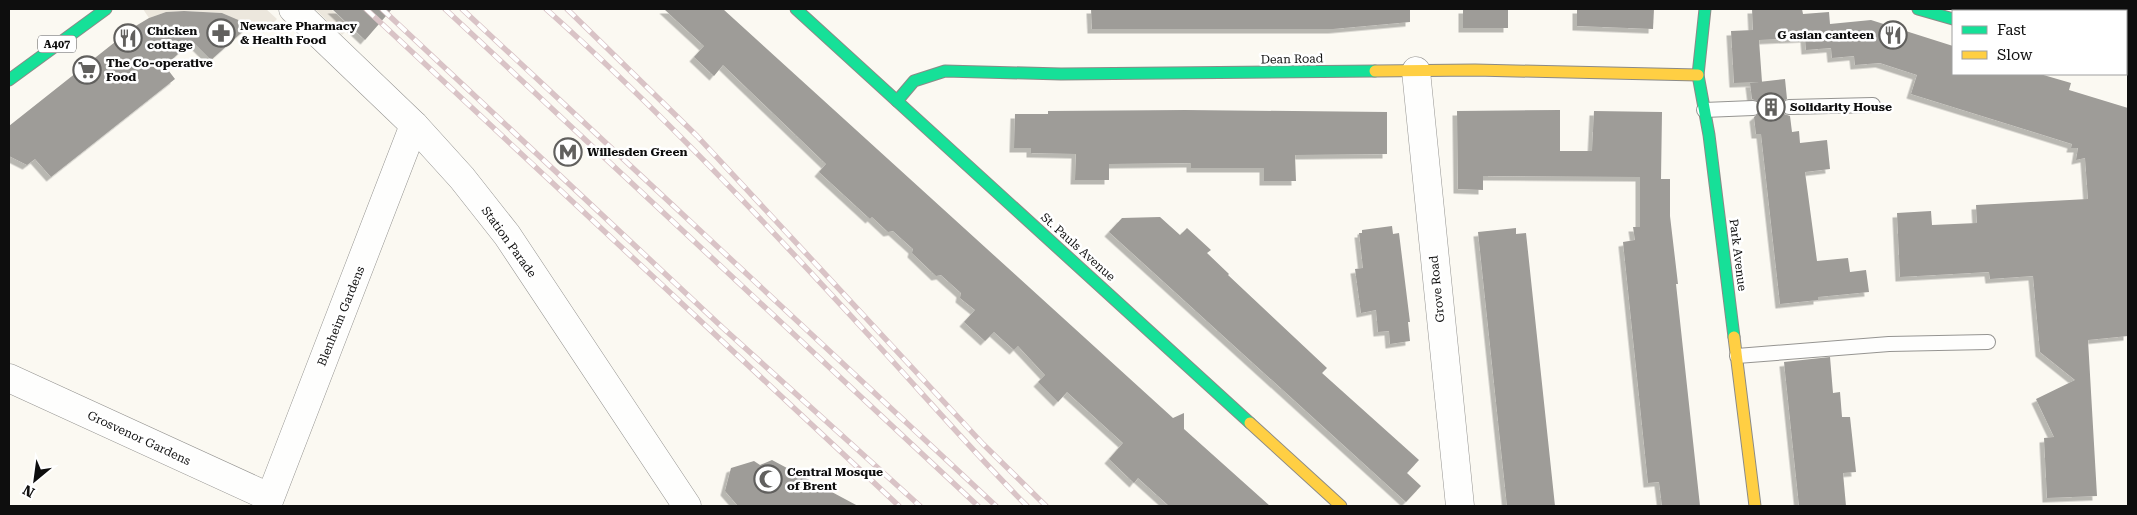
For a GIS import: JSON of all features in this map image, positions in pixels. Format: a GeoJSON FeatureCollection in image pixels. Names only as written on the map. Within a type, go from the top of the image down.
{"type":"FeatureCollection","features":[{"type":"Feature","properties":{"kind":"street","name":"A407"},"geometry":{"type":"LineString","coordinates":[[9,80],[106,9]]}},
{"type":"Feature","properties":{"kind":"street","name":"Station Parade"},"geometry":{"type":"LineString","coordinates":[[293,9],[414,125],[462,178],[507,235],[686,506]]}},
{"type":"Feature","properties":{"kind":"street","name":"St. Pauls Avenue"},"geometry":{"type":"LineString","coordinates":[[796,9],[1342,506]]}},
{"type":"Feature","properties":{"kind":"street","name":"Park Avenue"},"geometry":{"type":"LineString","coordinates":[[1705,9],[1698,75],[1709,135],[1755,506]]}},
{"type":"Feature","properties":{"kind":"street"},"geometry":{"type":"LineString","coordinates":[[1918,9],[1952,19]]}},
{"type":"Feature","properties":{"kind":"street","name":"Dean Road"},"geometry":{"type":"LineString","coordinates":[[897,101],[914,81],[945,71],[1060,74],[1474,70],[1698,75]]}},
{"type":"Feature","properties":{"kind":"street","name":"Grove Road"},"geometry":{"type":"LineString","coordinates":[[1416,71],[1460,506]]}},
{"type":"Feature","properties":{"kind":"street","name":"Blenheim Gardens"},"geometry":{"type":"LineString","coordinates":[[268,502],[414,125]]}},
{"type":"Feature","properties":{"kind":"street","name":"Grosvenor Gardens"},"geometry":{"type":"LineString","coordinates":[[9,378],[268,502]]}},
{"type":"Feature","properties":{"kind":"lane"},"geometry":{"type":"LineString","coordinates":[[1789,107],[1873,105]]}},
{"type":"Feature","properties":{"kind":"lane"},"geometry":{"type":"LineString","coordinates":[[1704,110],[1753,108]]}},
{"type":"Feature","properties":{"kind":"lane"},"geometry":{"type":"LineString","coordinates":[[1737,356],[1889,344],[1988,342]]}},
{"type":"Feature","properties":{"kind":"shaded area"},"geometry":{"type":"Polygon","coordinates":[[[143,9],[266,9],[277,19],[264,33],[222,13],[166,12],[149,18],[143,9]]]}},
{"type":"Feature","properties":{"kind":"shaded area"},"geometry":{"type":"Polygon","coordinates":[[[315,9],[331,9],[350,27],[342,35],[315,9]]]}},
{"type":"Feature","properties":{"kind":"building"},"geometry":{"type":"Polygon","coordinates":[[[332,9],[392,9],[365,40],[332,9]]]}},
{"type":"Feature","properties":{"kind":"building"},"geometry":{"type":"Polygon","coordinates":[[[664,9],[723,9],[1173,418],[1184,413],[1184,429],[1270,506],[1169,506],[1138,478],[1134,483],[1109,459],[1123,443],[1067,392],[1058,402],[1038,382],[1045,375],[1018,346],[1014,350],[994,332],[985,341],[964,322],[975,310],[960,298],[961,293],[941,275],[936,276],[912,253],[913,249],[893,231],[888,232],[872,217],[870,219],[819,172],[826,164],[723,65],[714,76],[694,57],[704,46],[664,9]]]}},
{"type":"Feature","properties":{"kind":"building"},"geometry":{"type":"Polygon","coordinates":[[[1091,9],[1410,9],[1410,22],[1333,29],[1092,29],[1091,9]]]}},
{"type":"Feature","properties":{"kind":"building"},"geometry":{"type":"Polygon","coordinates":[[[1463,9],[1508,9],[1508,28],[1463,28],[1463,9]]]}},
{"type":"Feature","properties":{"kind":"building"},"geometry":{"type":"Polygon","coordinates":[[[1577,9],[1654,9],[1653,29],[1577,26],[1577,9]]]}},
{"type":"Feature","properties":{"kind":"building"},"geometry":{"type":"Polygon","coordinates":[[[1752,9],[1802,9],[1803,14],[1829,12],[1830,24],[1871,20],[1952,46],[1952,75],[2043,75],[2071,83],[2069,90],[2128,108],[2128,336],[2088,340],[2097,496],[2047,498],[2044,438],[2054,437],[2036,399],[2075,380],[2040,352],[2033,276],[1990,279],[1989,272],[1900,277],[1897,213],[1931,211],[1932,225],[1977,223],[1976,205],[2088,199],[2085,158],[2076,160],[2078,148],[2071,148],[2072,144],[1911,94],[1917,75],[1880,63],[1855,65],[1854,56],[1832,58],[1831,48],[1806,50],[1805,38],[1759,40],[1762,82],[1734,83],[1731,31],[1753,30],[1752,9]]]}},
{"type":"Feature","properties":{"kind":"building"},"geometry":{"type":"Polygon","coordinates":[[[166,12],[222,13],[250,25],[211,60],[192,41],[165,66],[175,79],[51,177],[35,159],[27,165],[9,156],[9,126],[134,27],[149,18],[166,12]]]}},
{"type":"Feature","properties":{"kind":"building"},"geometry":{"type":"Polygon","coordinates":[[[1785,79],[1787,99],[1782,102],[1780,108],[1784,114],[1790,116],[1792,132],[1799,131],[1800,143],[1827,140],[1830,169],[1805,172],[1817,261],[1848,258],[1850,272],[1866,270],[1869,292],[1818,297],[1818,300],[1780,304],[1761,134],[1756,134],[1754,117],[1760,112],[1762,107],[1757,101],[1752,99],[1750,83],[1785,79]]]}},
{"type":"Feature","properties":{"kind":"building"},"geometry":{"type":"Polygon","coordinates":[[[1560,110],[1560,151],[1592,151],[1594,111],[1662,112],[1661,179],[1670,179],[1670,216],[1678,284],[1676,284],[1700,506],[1662,506],[1659,482],[1648,483],[1623,242],[1635,240],[1633,227],[1640,227],[1640,177],[1483,176],[1483,190],[1458,189],[1457,111],[1560,110]]]}},
{"type":"Feature","properties":{"kind":"building"},"geometry":{"type":"Polygon","coordinates":[[[1048,111],[1387,112],[1387,154],[1295,155],[1296,181],[1264,181],[1264,168],[1191,168],[1191,163],[1109,164],[1109,180],[1075,180],[1076,154],[1031,153],[1031,148],[1014,148],[1015,114],[1048,114],[1048,111]]]}},
{"type":"Feature","properties":{"kind":"building"},"geometry":{"type":"Polygon","coordinates":[[[1160,217],[1180,235],[1187,228],[1211,250],[1207,253],[1228,275],[1327,368],[1322,373],[1419,460],[1407,473],[1421,486],[1406,502],[1109,232],[1122,218],[1160,217]]]}},
{"type":"Feature","properties":{"kind":"building"},"geometry":{"type":"Polygon","coordinates":[[[1392,226],[1393,234],[1399,233],[1410,322],[1408,322],[1410,341],[1390,344],[1389,331],[1378,332],[1376,310],[1361,313],[1355,269],[1363,268],[1359,233],[1362,233],[1362,230],[1392,226]]]}},
{"type":"Feature","properties":{"kind":"building"},"geometry":{"type":"Polygon","coordinates":[[[1516,228],[1516,234],[1526,233],[1555,506],[1507,506],[1478,232],[1516,228]]]}},
{"type":"Feature","properties":{"kind":"building"},"geometry":{"type":"Polygon","coordinates":[[[1830,357],[1833,393],[1840,392],[1842,417],[1850,417],[1856,472],[1843,473],[1846,506],[1799,506],[1784,362],[1830,357]]]}},
{"type":"Feature","properties":{"kind":"building","name":"Central Mosque of Brent"},"geometry":{"type":"Polygon","coordinates":[[[772,460],[858,506],[738,506],[725,491],[731,468],[754,461],[760,465],[772,460]]]}},
{"type":"Feature","properties":{"kind":"railway"},"geometry":{"type":"LineString","coordinates":[[366,9],[899,506]]}},
{"type":"Feature","properties":{"kind":"railway"},"geometry":{"type":"LineString","coordinates":[[382,9],[723,328],[920,506]]}},
{"type":"Feature","properties":{"kind":"railway"},"geometry":{"type":"LineString","coordinates":[[445,9],[978,506]]}},
{"type":"Feature","properties":{"kind":"railway"},"geometry":{"type":"LineString","coordinates":[[462,9],[996,506]]}},
{"type":"Feature","properties":{"kind":"railway"},"geometry":{"type":"LineString","coordinates":[[546,9],[588,47],[708,165],[786,246],[1027,506]]}},
{"type":"Feature","properties":{"kind":"railway"},"geometry":{"type":"LineString","coordinates":[[567,9],[697,136],[983,444],[1046,506]]}},
{"type":"Feature","properties":{"kind":"traffic: fast"},"geometry":{"type":"LineString","coordinates":[[9,80],[106,9]]}},
{"type":"Feature","properties":{"kind":"traffic: fast"},"geometry":{"type":"LineString","coordinates":[[796,9],[1250,423]]}},
{"type":"Feature","properties":{"kind":"traffic: fast"},"geometry":{"type":"LineString","coordinates":[[1705,9],[1698,75],[1709,135],[1734,337]]}},
{"type":"Feature","properties":{"kind":"traffic: fast"},"geometry":{"type":"LineString","coordinates":[[1918,9],[1952,19]]}},
{"type":"Feature","properties":{"kind":"traffic: fast"},"geometry":{"type":"LineString","coordinates":[[897,101],[914,81],[945,71],[1061,74],[1375,71]]}},
{"type":"Feature","properties":{"kind":"traffic: slow"},"geometry":{"type":"LineString","coordinates":[[1375,71],[1475,70],[1698,75]]}},
{"type":"Feature","properties":{"kind":"traffic: slow"},"geometry":{"type":"LineString","coordinates":[[1734,337],[1755,506]]}},
{"type":"Feature","properties":{"kind":"traffic: slow"},"geometry":{"type":"LineString","coordinates":[[1250,423],[1341,506]]}},
{"type":"Feature","properties":{"kind":"place","name":"Newcare Pharmacy & Health Food"},"geometry":{"type":"Point","coordinates":[221,33]}},
{"type":"Feature","properties":{"kind":"place","name":"G asian canteen"},"geometry":{"type":"Point","coordinates":[1893,35]}},
{"type":"Feature","properties":{"kind":"place","name":"Chicken cottage"},"geometry":{"type":"Point","coordinates":[128,38]}},
{"type":"Feature","properties":{"kind":"place","name":"The Co-operative Food"},"geometry":{"type":"Point","coordinates":[87,70]}},
{"type":"Feature","properties":{"kind":"place","name":"Solidarity House"},"geometry":{"type":"Point","coordinates":[1771,107]}},
{"type":"Feature","properties":{"kind":"place","name":"Willesden Green"},"geometry":{"type":"Point","coordinates":[568,152]}},
{"type":"Feature","properties":{"kind":"place","name":"Central Mosque of Brent"},"geometry":{"type":"Point","coordinates":[768,479]}}]}
